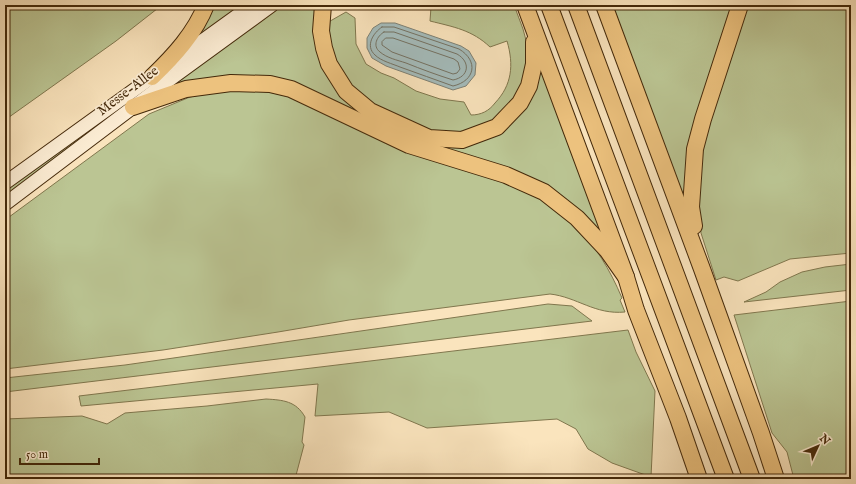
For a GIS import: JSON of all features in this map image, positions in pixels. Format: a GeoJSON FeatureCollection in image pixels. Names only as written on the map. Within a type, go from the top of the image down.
{"type":"FeatureCollection","features":[{"type":"Feature","properties":{"kind":"highway"},"geometry":{"type":"LineString","coordinates":[[152,77],[182,46],[202,16],[206,5]]}},
{"type":"Feature","properties":{"kind":"highway"},"geometry":{"type":"LineString","coordinates":[[323,5],[321,30],[324,48],[330,64],[346,91],[370,111],[429,138],[462,140],[497,127],[520,103],[529,86],[534,64],[532,24]]}},
{"type":"Feature","properties":{"kind":"highway"},"geometry":{"type":"LineString","coordinates":[[525,5],[626,277],[645,336],[678,418],[699,479]]}},
{"type":"Feature","properties":{"kind":"highway"},"geometry":{"type":"LineString","coordinates":[[549,5],[726,479]]}},
{"type":"Feature","properties":{"kind":"highway"},"geometry":{"type":"LineString","coordinates":[[576,5],[688,303],[752,479]]}},
{"type":"Feature","properties":{"kind":"highway"},"geometry":{"type":"LineString","coordinates":[[604,5],[762,433],[776,479]]}},
{"type":"Feature","properties":{"kind":"highway"},"geometry":{"type":"LineString","coordinates":[[702,269],[691,207],[695,149],[702,119],[740,5]]}},
{"type":"Feature","properties":{"kind":"highway"},"geometry":{"type":"LineString","coordinates":[[134,107],[186,89],[231,82],[270,84],[291,90],[409,145],[506,175],[544,192],[577,218],[606,250],[626,277]]}},
{"type":"Feature","properties":{"kind":"main road","name":"Messe-Allee"},"geometry":{"type":"LineString","coordinates":[[5,183],[252,5]]}},
{"type":"Feature","properties":{"kind":"main road","name":"Messe-Allee"},"geometry":{"type":"LineString","coordinates":[[5,204],[165,83],[272,5]]}},
{"type":"Feature","properties":{"kind":"green space"},"geometry":{"type":"Polygon","coordinates":[[[5,5],[162,5],[116,41],[5,120],[5,5]]]}},
{"type":"Feature","properties":{"kind":"green space"},"geometry":{"type":"Polygon","coordinates":[[[210,5],[245,5],[194,42],[210,5]]]}},
{"type":"Feature","properties":{"kind":"green space"},"geometry":{"type":"Polygon","coordinates":[[[258,5],[267,5],[5,196],[5,191],[258,5]]]}},
{"type":"Feature","properties":{"kind":"green space"},"geometry":{"type":"Polygon","coordinates":[[[282,5],[319,5],[323,62],[407,135],[487,136],[539,63],[606,240],[572,208],[428,147],[310,92],[168,88],[282,5]]]}},
{"type":"Feature","properties":{"kind":"green space"},"geometry":{"type":"Polygon","coordinates":[[[397,5],[514,5],[527,44],[526,77],[505,113],[479,130],[438,136],[366,104],[333,63],[325,24],[346,12],[355,18],[356,44],[366,64],[416,91],[440,99],[464,102],[471,115],[481,113],[493,106],[501,96],[508,82],[511,66],[507,41],[490,47],[469,33],[455,27],[430,21],[431,7],[397,5]]]}},
{"type":"Feature","properties":{"kind":"green space"},"geometry":{"type":"Polygon","coordinates":[[[611,5],[734,5],[688,208],[611,5]]]}},
{"type":"Feature","properties":{"kind":"green space"},"geometry":{"type":"Polygon","coordinates":[[[744,5],[851,5],[851,253],[790,259],[738,281],[724,277],[716,280],[701,233],[698,212],[701,147],[744,5]]]}},
{"type":"Feature","properties":{"kind":"green space"},"geometry":{"type":"Polygon","coordinates":[[[245,90],[269,92],[290,97],[506,182],[546,202],[577,227],[602,258],[622,298],[620,300],[625,312],[604,311],[569,298],[550,294],[349,320],[163,350],[5,369],[5,220],[149,114],[190,97],[220,91],[245,90]]]}},
{"type":"Feature","properties":{"kind":"green space"},"geometry":{"type":"Polygon","coordinates":[[[851,264],[851,290],[744,302],[766,292],[780,282],[802,272],[825,267],[851,264]]]}},
{"type":"Feature","properties":{"kind":"green space"},"geometry":{"type":"Polygon","coordinates":[[[851,301],[851,479],[794,479],[787,452],[772,433],[734,315],[851,301]]]}},
{"type":"Feature","properties":{"kind":"green space"},"geometry":{"type":"Polygon","coordinates":[[[548,304],[572,306],[592,321],[5,392],[5,378],[125,365],[548,304]]]}},
{"type":"Feature","properties":{"kind":"green space"},"geometry":{"type":"Polygon","coordinates":[[[628,330],[636,352],[655,391],[651,477],[612,463],[588,449],[576,429],[557,419],[427,428],[389,412],[315,416],[318,384],[81,406],[79,396],[628,330]]]}},
{"type":"Feature","properties":{"kind":"green space"},"geometry":{"type":"Polygon","coordinates":[[[266,399],[288,402],[298,408],[305,417],[302,442],[304,445],[295,479],[5,479],[5,419],[82,416],[107,424],[125,413],[266,399]]]}},
{"type":"Feature","properties":{"kind":"water"},"geometry":{"type":"Polygon","coordinates":[[[381,23],[395,23],[461,46],[469,51],[476,63],[475,75],[466,86],[453,90],[386,66],[372,58],[367,48],[367,38],[373,28],[381,23]]]}}]}
